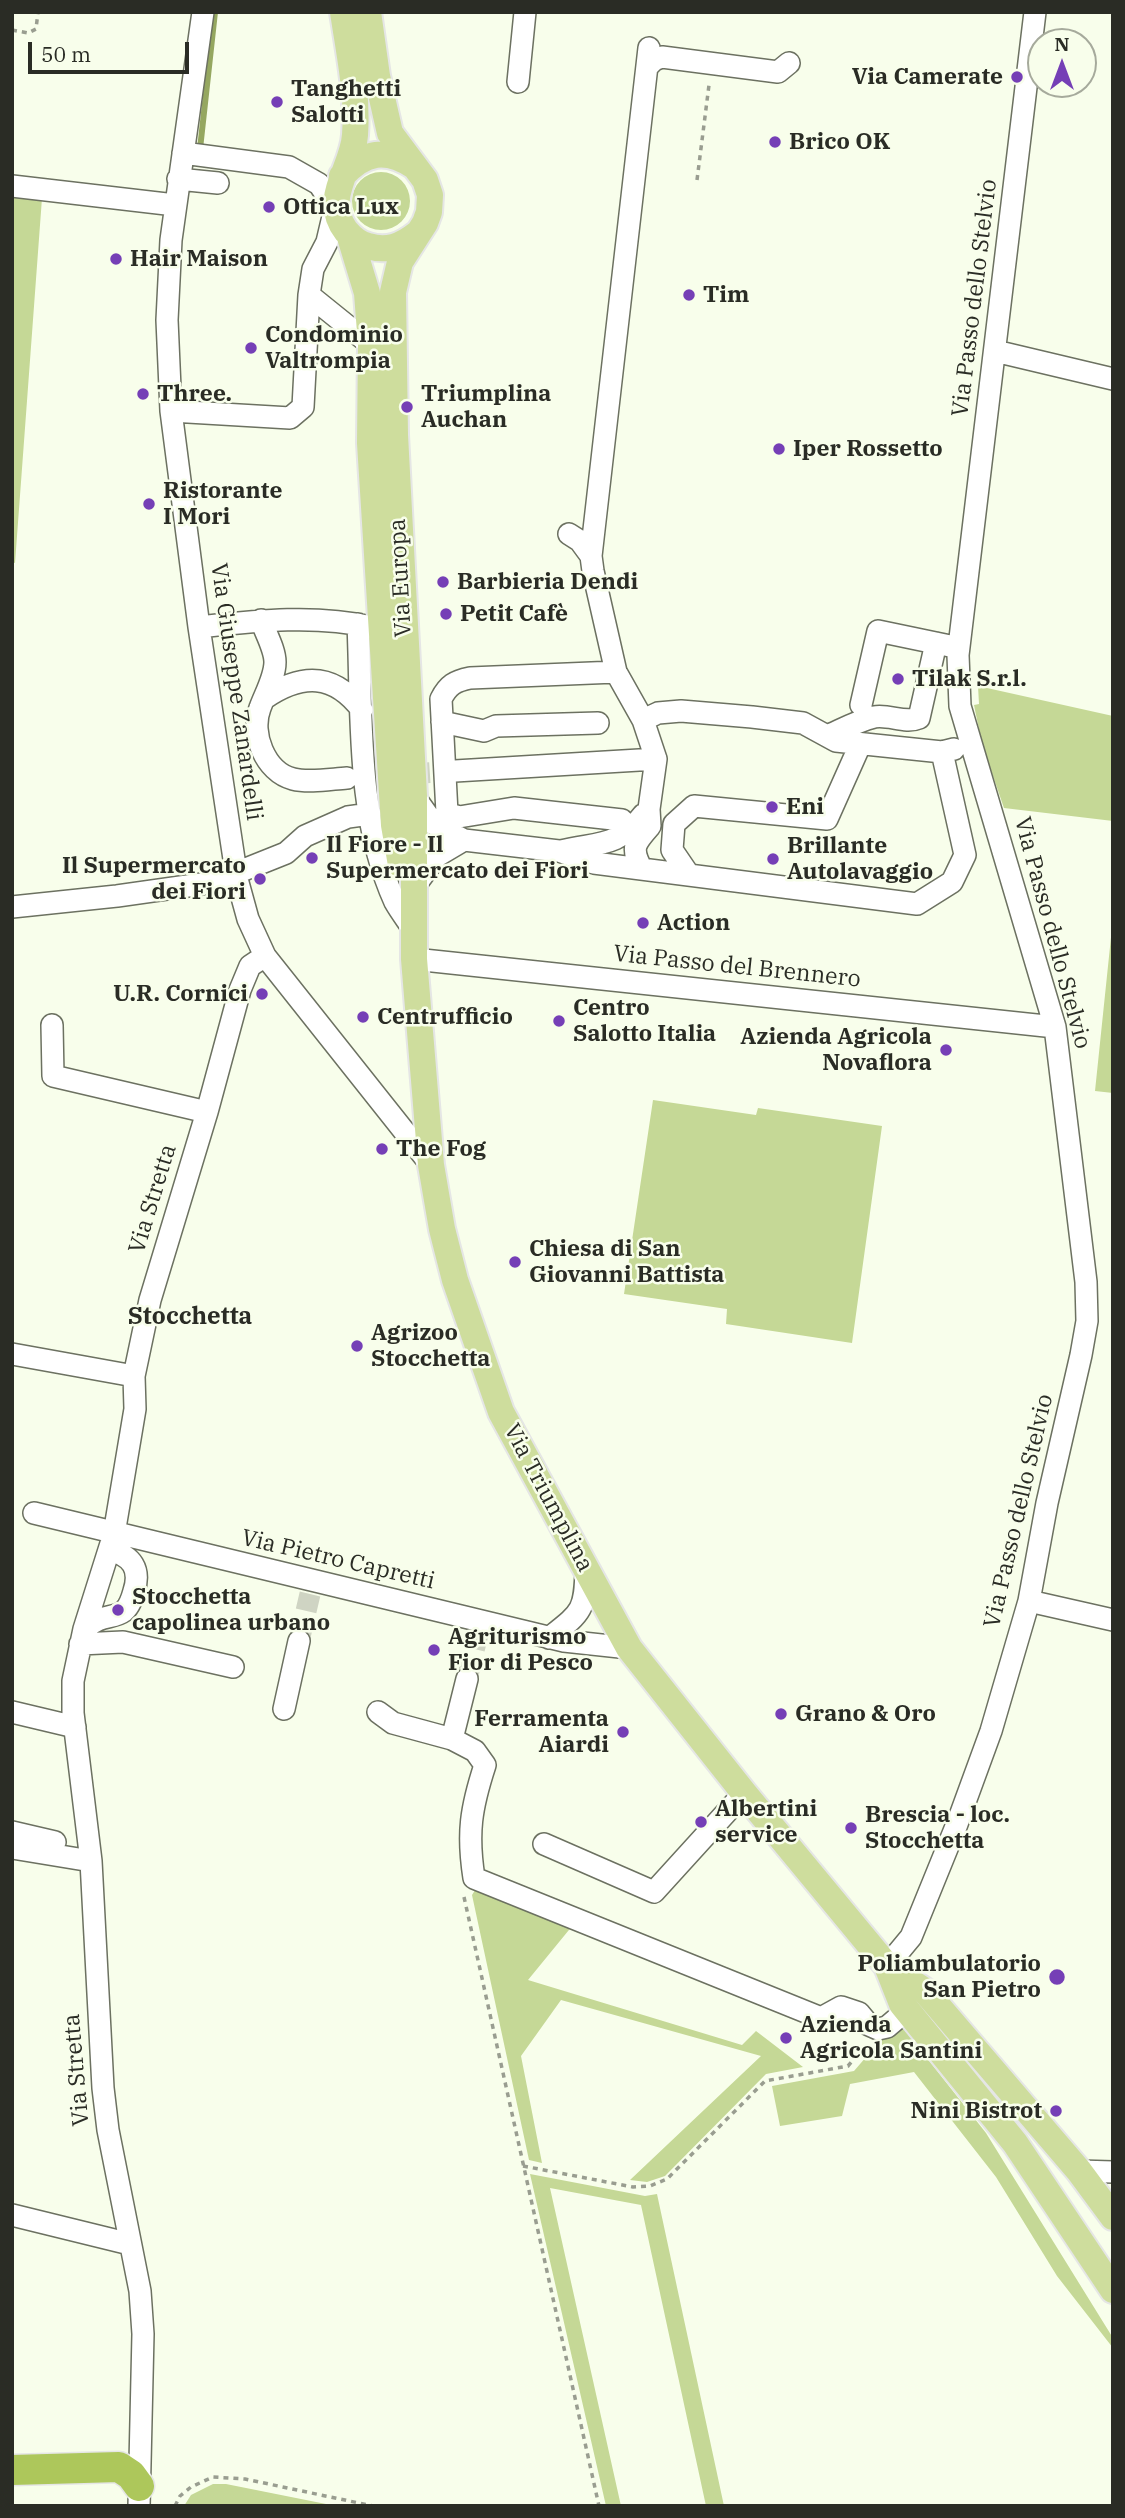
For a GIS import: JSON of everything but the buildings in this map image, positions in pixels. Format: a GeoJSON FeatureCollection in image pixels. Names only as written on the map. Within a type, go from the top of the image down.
{"type":"FeatureCollection","features":[{"type":"Feature","properties":{"kind":"highway"},"geometry":{"type":"LineString","coordinates":[[12,2470],[119,2467],[131,2475],[139,2496]]}},
{"type":"Feature","properties":{"kind":"main road"},"geometry":{"type":"LineString","coordinates":[[335,208],[336,192],[355,138],[354,95],[343,12]]}},
{"type":"Feature","properties":{"kind":"main road"},"geometry":{"type":"LineString","coordinates":[[351,237],[363,245],[378,249],[400,245],[428,217],[430,195],[420,167],[390,133],[377,76],[368,12]]}},
{"type":"Feature","properties":{"kind":"main road"},"geometry":{"type":"LineString","coordinates":[[342,176],[354,164],[368,156],[376,155],[401,158],[420,167]]}},
{"type":"Feature","properties":{"kind":"main road","name":"Via Europa"},"geometry":{"type":"LineString","coordinates":[[335,208],[340,224],[351,237],[366,293],[371,345],[369,627],[394,825],[413,929]]}},
{"type":"Feature","properties":{"kind":"main road","name":"Via Europa"},"geometry":{"type":"LineString","coordinates":[[414,959],[414,796],[395,449],[393,292],[400,262],[428,217]]}},
{"type":"Feature","properties":{"kind":"main road","name":"Via Triumplina"},"geometry":{"type":"LineString","coordinates":[[414,959],[432,1165],[442,1229],[455,1280],[501,1412],[629,1648],[887,1966],[925,1991],[1079,2171],[1113,2217]]}},
{"type":"Feature","properties":{"kind":"main road","name":"Via Triumplina"},"geometry":{"type":"LineString","coordinates":[[887,1966],[902,2004],[1015,2143],[1113,2290]]}},
{"type":"Feature","properties":{"kind":"street","name":"Via Giuseppe Zanardelli"},"geometry":{"type":"LineString","coordinates":[[202,12],[171,240],[167,320],[171,411],[199,627],[237,876]]}},
{"type":"Feature","properties":{"kind":"street"},"geometry":{"type":"LineString","coordinates":[[518,82],[525,12]]}},
{"type":"Feature","properties":{"kind":"street","name":"Via Passo dello Stelvio"},"geometry":{"type":"LineString","coordinates":[[887,1966],[911,1937],[991,1731],[1029,1601],[1047,1503],[1087,1321],[1086,1282],[1055,1027],[960,706],[959,648],[1035,12]]}},
{"type":"Feature","properties":{"kind":"street"},"geometry":{"type":"LineString","coordinates":[[642,869],[635,856],[636,843],[650,826],[649,808],[656,759],[643,720],[616,672],[593,571],[591,507],[639,95],[648,57],[654,60],[680,54],[712,63],[738,61],[778,72],[789,63]]}},
{"type":"Feature","properties":{"kind":"street"},"geometry":{"type":"LineString","coordinates":[[171,411],[290,418],[303,407],[309,295],[313,269],[327,242],[335,208],[319,184],[289,167],[183,153]]}},
{"type":"Feature","properties":{"kind":"street"},"geometry":{"type":"LineString","coordinates":[[178,179],[218,183]]}},
{"type":"Feature","properties":{"kind":"street"},"geometry":{"type":"LineString","coordinates":[[12,186],[175,205]]}},
{"type":"Feature","properties":{"kind":"street"},"geometry":{"type":"LineString","coordinates":[[309,295],[371,345]]}},
{"type":"Feature","properties":{"kind":"street"},"geometry":{"type":"LineString","coordinates":[[995,351],[1113,379]]}},
{"type":"Feature","properties":{"kind":"street"},"geometry":{"type":"LineString","coordinates":[[591,507],[569,534],[580,541],[592,556]]}},
{"type":"Feature","properties":{"kind":"street"},"geometry":{"type":"LineString","coordinates":[[261,620],[275,662],[257,718],[258,737],[271,765],[283,775],[294,779],[348,778]]}},
{"type":"Feature","properties":{"kind":"street"},"geometry":{"type":"LineString","coordinates":[[199,627],[261,620],[317,620],[369,627],[362,710],[370,814],[374,841],[396,903],[413,929]]}},
{"type":"Feature","properties":{"kind":"street"},"geometry":{"type":"LineString","coordinates":[[861,705],[878,631],[959,648]]}},
{"type":"Feature","properties":{"kind":"street"},"geometry":{"type":"LineString","coordinates":[[827,736],[876,716],[913,720],[919,718],[936,643]]}},
{"type":"Feature","properties":{"kind":"street"},"geometry":{"type":"LineString","coordinates":[[616,672],[470,678],[455,681],[446,689],[441,699],[447,813],[459,817],[505,808],[621,820]]}},
{"type":"Feature","properties":{"kind":"street"},"geometry":{"type":"LineString","coordinates":[[265,698],[282,687],[299,681],[316,680],[333,685],[351,696],[362,710]]}},
{"type":"Feature","properties":{"kind":"street"},"geometry":{"type":"LineString","coordinates":[[643,720],[658,713],[681,711],[803,723],[836,741],[860,745],[942,752],[973,744]]}},
{"type":"Feature","properties":{"kind":"street"},"geometry":{"type":"LineString","coordinates":[[442,718],[484,731],[496,726],[598,723]]}},
{"type":"Feature","properties":{"kind":"street"},"geometry":{"type":"LineString","coordinates":[[689,875],[672,850],[674,824],[682,814],[694,806],[827,818],[860,745]]}},
{"type":"Feature","properties":{"kind":"street"},"geometry":{"type":"LineString","coordinates":[[414,796],[434,824],[464,840],[559,851],[594,863],[917,904],[953,882],[965,855],[942,752]]}},
{"type":"Feature","properties":{"kind":"street"},"geometry":{"type":"LineString","coordinates":[[455,771],[656,759]]}},
{"type":"Feature","properties":{"kind":"street"},"geometry":{"type":"LineString","coordinates":[[559,851],[605,844],[632,830],[649,808]]}},
{"type":"Feature","properties":{"kind":"street"},"geometry":{"type":"LineString","coordinates":[[521,847],[526,810]]}},
{"type":"Feature","properties":{"kind":"street"},"geometry":{"type":"LineString","coordinates":[[12,906],[117,896],[237,876],[286,853],[305,836],[348,817],[370,814]]}},
{"type":"Feature","properties":{"kind":"street"},"geometry":{"type":"LineString","coordinates":[[414,887],[438,856],[464,840]]}},
{"type":"Feature","properties":{"kind":"street"},"geometry":{"type":"LineString","coordinates":[[237,876],[248,919],[265,956]]}},
{"type":"Feature","properties":{"kind":"street","name":"Via Stretta"},"geometry":{"type":"LineString","coordinates":[[139,2496],[143,2334],[140,2291],[108,2130],[103,2088],[90,1854],[75,1727],[73,1681],[82,1637],[112,1542],[135,1409],[134,1376],[150,1300],[207,1112],[240,990],[250,966],[265,956]]}},
{"type":"Feature","properties":{"kind":"street","name":"Via Triumplina"},"geometry":{"type":"LineString","coordinates":[[265,956],[432,1165]]}},
{"type":"Feature","properties":{"kind":"street","name":"Via Passo del Brennero"},"geometry":{"type":"LineString","coordinates":[[414,959],[1055,1027]]}},
{"type":"Feature","properties":{"kind":"street"},"geometry":{"type":"LineString","coordinates":[[52,1025],[53,1076],[207,1112]]}},
{"type":"Feature","properties":{"kind":"street"},"geometry":{"type":"LineString","coordinates":[[12,1354],[134,1376]]}},
{"type":"Feature","properties":{"kind":"street","name":"Via Pietro Capretti"},"geometry":{"type":"LineString","coordinates":[[34,1513],[112,1542],[479,1628],[629,1648]]}},
{"type":"Feature","properties":{"kind":"street"},"geometry":{"type":"LineString","coordinates":[[82,1637],[99,1619],[118,1616],[128,1609],[133,1595],[138,1578],[136,1567],[112,1542]]}},
{"type":"Feature","properties":{"kind":"street"},"geometry":{"type":"LineString","coordinates":[[549,1638],[574,1618],[585,1600],[586,1569]]}},
{"type":"Feature","properties":{"kind":"street"},"geometry":{"type":"LineString","coordinates":[[1029,1601],[1113,1620]]}},
{"type":"Feature","properties":{"kind":"street"},"geometry":{"type":"LineString","coordinates":[[82,1637],[123,1642],[233,1667]]}},
{"type":"Feature","properties":{"kind":"street"},"geometry":{"type":"LineString","coordinates":[[284,1709],[299,1641]]}},
{"type":"Feature","properties":{"kind":"street"},"geometry":{"type":"LineString","coordinates":[[452,1740],[467,1679]]}},
{"type":"Feature","properties":{"kind":"street"},"geometry":{"type":"LineString","coordinates":[[12,1712],[75,1727]]}},
{"type":"Feature","properties":{"kind":"street"},"geometry":{"type":"LineString","coordinates":[[378,1712],[393,1723],[452,1740],[475,1751],[485,1765],[472,1806],[469,1850],[474,1878],[821,2018],[841,2007],[859,2012],[869,2025],[878,2029],[887,2027],[907,2010]]}},
{"type":"Feature","properties":{"kind":"street"},"geometry":{"type":"LineString","coordinates":[[544,1844],[654,1892],[744,1793]]}},
{"type":"Feature","properties":{"kind":"street"},"geometry":{"type":"LineString","coordinates":[[12,1832],[60,1843],[90,1854]]}},
{"type":"Feature","properties":{"kind":"street"},"geometry":{"type":"LineString","coordinates":[[12,1848],[90,1854]]}},
{"type":"Feature","properties":{"kind":"street"},"geometry":{"type":"LineString","coordinates":[[1079,2171],[1113,2172]]}},
{"type":"Feature","properties":{"kind":"street"},"geometry":{"type":"LineString","coordinates":[[12,2215],[130,2244]]}},
{"type":"Feature","properties":{"kind":"path"},"geometry":{"type":"LineString","coordinates":[[12,30],[28,33],[36,29],[38,12]]}},
{"type":"Feature","properties":{"kind":"path"},"geometry":{"type":"LineString","coordinates":[[698,180],[712,63]]}},
{"type":"Feature","properties":{"kind":"path"},"geometry":{"type":"LineString","coordinates":[[474,1878],[463,1892],[599,2506]]}},
{"type":"Feature","properties":{"kind":"path"},"geometry":{"type":"LineString","coordinates":[[523,2166],[633,2187],[650,2186],[667,2179],[765,2081],[848,2066],[878,2029]]}},
{"type":"Feature","properties":{"kind":"path"},"geometry":{"type":"LineString","coordinates":[[175,2506],[180,2496],[191,2487],[213,2477],[245,2479],[373,2506]]}},
{"type":"Feature","properties":{"kind":"green space"},"geometry":{"type":"Polygon","coordinates":[[[375,172],[387,172],[402,180],[410,195],[410,207],[402,222],[387,230],[375,230],[360,222],[352,207],[352,195],[360,180],[375,172]]]}},
{"type":"Feature","properties":{"kind":"green space"},"geometry":{"type":"Polygon","coordinates":[[[12,195],[42,198],[15,563],[12,562],[12,195]]]}},
{"type":"Feature","properties":{"kind":"green space"},"geometry":{"type":"Polygon","coordinates":[[[978,686],[1113,716],[1113,821],[1004,808],[982,744],[974,705],[979,704],[978,686]]]}},
{"type":"Feature","properties":{"kind":"green space"},"geometry":{"type":"Polygon","coordinates":[[[1113,918],[1113,1093],[1095,1091],[1113,918]]]}},
{"type":"Feature","properties":{"kind":"green space"},"geometry":{"type":"Polygon","coordinates":[[[653,1100],[756,1115],[758,1108],[882,1126],[852,1343],[726,1324],[727,1309],[624,1294],[653,1100]]]}},
{"type":"Feature","properties":{"kind":"green space"},"geometry":{"type":"Polygon","coordinates":[[[477,1887],[573,1925],[528,1980],[742,2045],[756,2031],[803,2067],[766,2074],[665,2176],[647,2182],[630,2180],[761,2056],[561,2000],[521,2056],[542,2163],[529,2160],[472,1895],[477,1887]]]}},
{"type":"Feature","properties":{"kind":"green space"},"geometry":{"type":"Polygon","coordinates":[[[900,2024],[986,2133],[1113,2338],[1113,2348],[1057,2276],[996,2177],[914,2072],[850,2084],[842,2116],[780,2126],[772,2086],[854,2071],[885,2035],[900,2024]]]}},
{"type":"Feature","properties":{"kind":"green space"},"geometry":{"type":"Polygon","coordinates":[[[530,2174],[645,2196],[657,2194],[724,2506],[706,2506],[641,2205],[550,2188],[621,2506],[606,2506],[530,2174]]]}},
{"type":"Feature","properties":{"kind":"green space"},"geometry":{"type":"Polygon","coordinates":[[[213,2484],[226,2484],[336,2506],[184,2506],[191,2495],[213,2484]]]}},
{"type":"Feature","properties":{"kind":"waterway"},"geometry":{"type":"LineString","coordinates":[[200,149],[215,12]]}},
{"type":"Feature","properties":{"kind":"tunnel"},"geometry":{"type":"LineString","coordinates":[[347,778],[455,771]]}},
{"type":"Feature","properties":{"kind":"tunnel"},"geometry":{"type":"LineString","coordinates":[[299,1641],[310,1594]]}},
{"type":"Feature","properties":{"kind":"tunnel"},"geometry":{"type":"LineString","coordinates":[[467,1679],[478,1634]]}},
{"type":"Feature","properties":{"kind":"place","name":"Via Camerate"},"geometry":{"type":"Point","coordinates":[1017,77]}},
{"type":"Feature","properties":{"kind":"place","name":"Tanghetti Salotti"},"geometry":{"type":"Point","coordinates":[277,102]}},
{"type":"Feature","properties":{"kind":"place","name":"Brico OK"},"geometry":{"type":"Point","coordinates":[775,142]}},
{"type":"Feature","properties":{"kind":"place","name":"Ottica Lux"},"geometry":{"type":"Point","coordinates":[269,207]}},
{"type":"Feature","properties":{"kind":"place","name":"Hair Maison"},"geometry":{"type":"Point","coordinates":[116,259]}},
{"type":"Feature","properties":{"kind":"place","name":"Tim"},"geometry":{"type":"Point","coordinates":[689,295]}},
{"type":"Feature","properties":{"kind":"place","name":"Condominio Valtrompia"},"geometry":{"type":"Point","coordinates":[251,348]}},
{"type":"Feature","properties":{"kind":"place","name":"Three."},"geometry":{"type":"Point","coordinates":[143,394]}},
{"type":"Feature","properties":{"kind":"place","name":"Triumplina Auchan"},"geometry":{"type":"Point","coordinates":[407,407]}},
{"type":"Feature","properties":{"kind":"place","name":"Iper Rossetto"},"geometry":{"type":"Point","coordinates":[779,449]}},
{"type":"Feature","properties":{"kind":"place","name":"Ristorante I Mori"},"geometry":{"type":"Point","coordinates":[149,504]}},
{"type":"Feature","properties":{"kind":"place","name":"Barbieria Dendi"},"geometry":{"type":"Point","coordinates":[443,582]}},
{"type":"Feature","properties":{"kind":"place","name":"Petit Cafè"},"geometry":{"type":"Point","coordinates":[446,614]}},
{"type":"Feature","properties":{"kind":"place","name":"Tilak S.r.l."},"geometry":{"type":"Point","coordinates":[898,679]}},
{"type":"Feature","properties":{"kind":"place","name":"Eni"},"geometry":{"type":"Point","coordinates":[772,807]}},
{"type":"Feature","properties":{"kind":"place","name":"Il Fiore - Il Supermercato dei Fiori"},"geometry":{"type":"Point","coordinates":[312,858]}},
{"type":"Feature","properties":{"kind":"place","name":"Brillante Autolavaggio"},"geometry":{"type":"Point","coordinates":[773,859]}},
{"type":"Feature","properties":{"kind":"place","name":"Il Supermercato dei Fiori"},"geometry":{"type":"Point","coordinates":[260,879]}},
{"type":"Feature","properties":{"kind":"place","name":"Action"},"geometry":{"type":"Point","coordinates":[643,923]}},
{"type":"Feature","properties":{"kind":"place","name":"U.R. Cornici"},"geometry":{"type":"Point","coordinates":[262,994]}},
{"type":"Feature","properties":{"kind":"place","name":"Centrufficio"},"geometry":{"type":"Point","coordinates":[363,1017]}},
{"type":"Feature","properties":{"kind":"place","name":"Centro Salotto Italia"},"geometry":{"type":"Point","coordinates":[559,1021]}},
{"type":"Feature","properties":{"kind":"place","name":"Azienda Agricola Novaflora"},"geometry":{"type":"Point","coordinates":[946,1050]}},
{"type":"Feature","properties":{"kind":"place","name":"The Fog"},"geometry":{"type":"Point","coordinates":[382,1149]}},
{"type":"Feature","properties":{"kind":"place","name":"Chiesa di San Giovanni Battista"},"geometry":{"type":"Point","coordinates":[515,1262]}},
{"type":"Feature","properties":{"kind":"place","name":"Agrizoo Stocchetta"},"geometry":{"type":"Point","coordinates":[357,1346]}},
{"type":"Feature","properties":{"kind":"place","name":"Stocchetta capolinea urbano"},"geometry":{"type":"Point","coordinates":[118,1610]}},
{"type":"Feature","properties":{"kind":"place","name":"Agriturismo Fior di Pesco"},"geometry":{"type":"Point","coordinates":[434,1650]}},
{"type":"Feature","properties":{"kind":"place","name":"Grano & Oro"},"geometry":{"type":"Point","coordinates":[781,1714]}},
{"type":"Feature","properties":{"kind":"place","name":"Ferramenta Aiardi"},"geometry":{"type":"Point","coordinates":[623,1732]}},
{"type":"Feature","properties":{"kind":"place","name":"Albertini service"},"geometry":{"type":"Point","coordinates":[701,1822]}},
{"type":"Feature","properties":{"kind":"place","name":"Brescia - loc. Stocchetta"},"geometry":{"type":"Point","coordinates":[851,1828]}},
{"type":"Feature","properties":{"kind":"place","name":"Poliambulatorio San Pietro"},"geometry":{"type":"Point","coordinates":[1057,1977]}},
{"type":"Feature","properties":{"kind":"place","name":"Azienda Agricola Santini"},"geometry":{"type":"Point","coordinates":[786,2038]}},
{"type":"Feature","properties":{"kind":"place","name":"Nini Bistrot"},"geometry":{"type":"Point","coordinates":[1056,2111]}},
{"type":"Feature","properties":{"kind":"district","name":"Stocchetta"},"geometry":{"type":"Point","coordinates":[190,1317]}}]}
